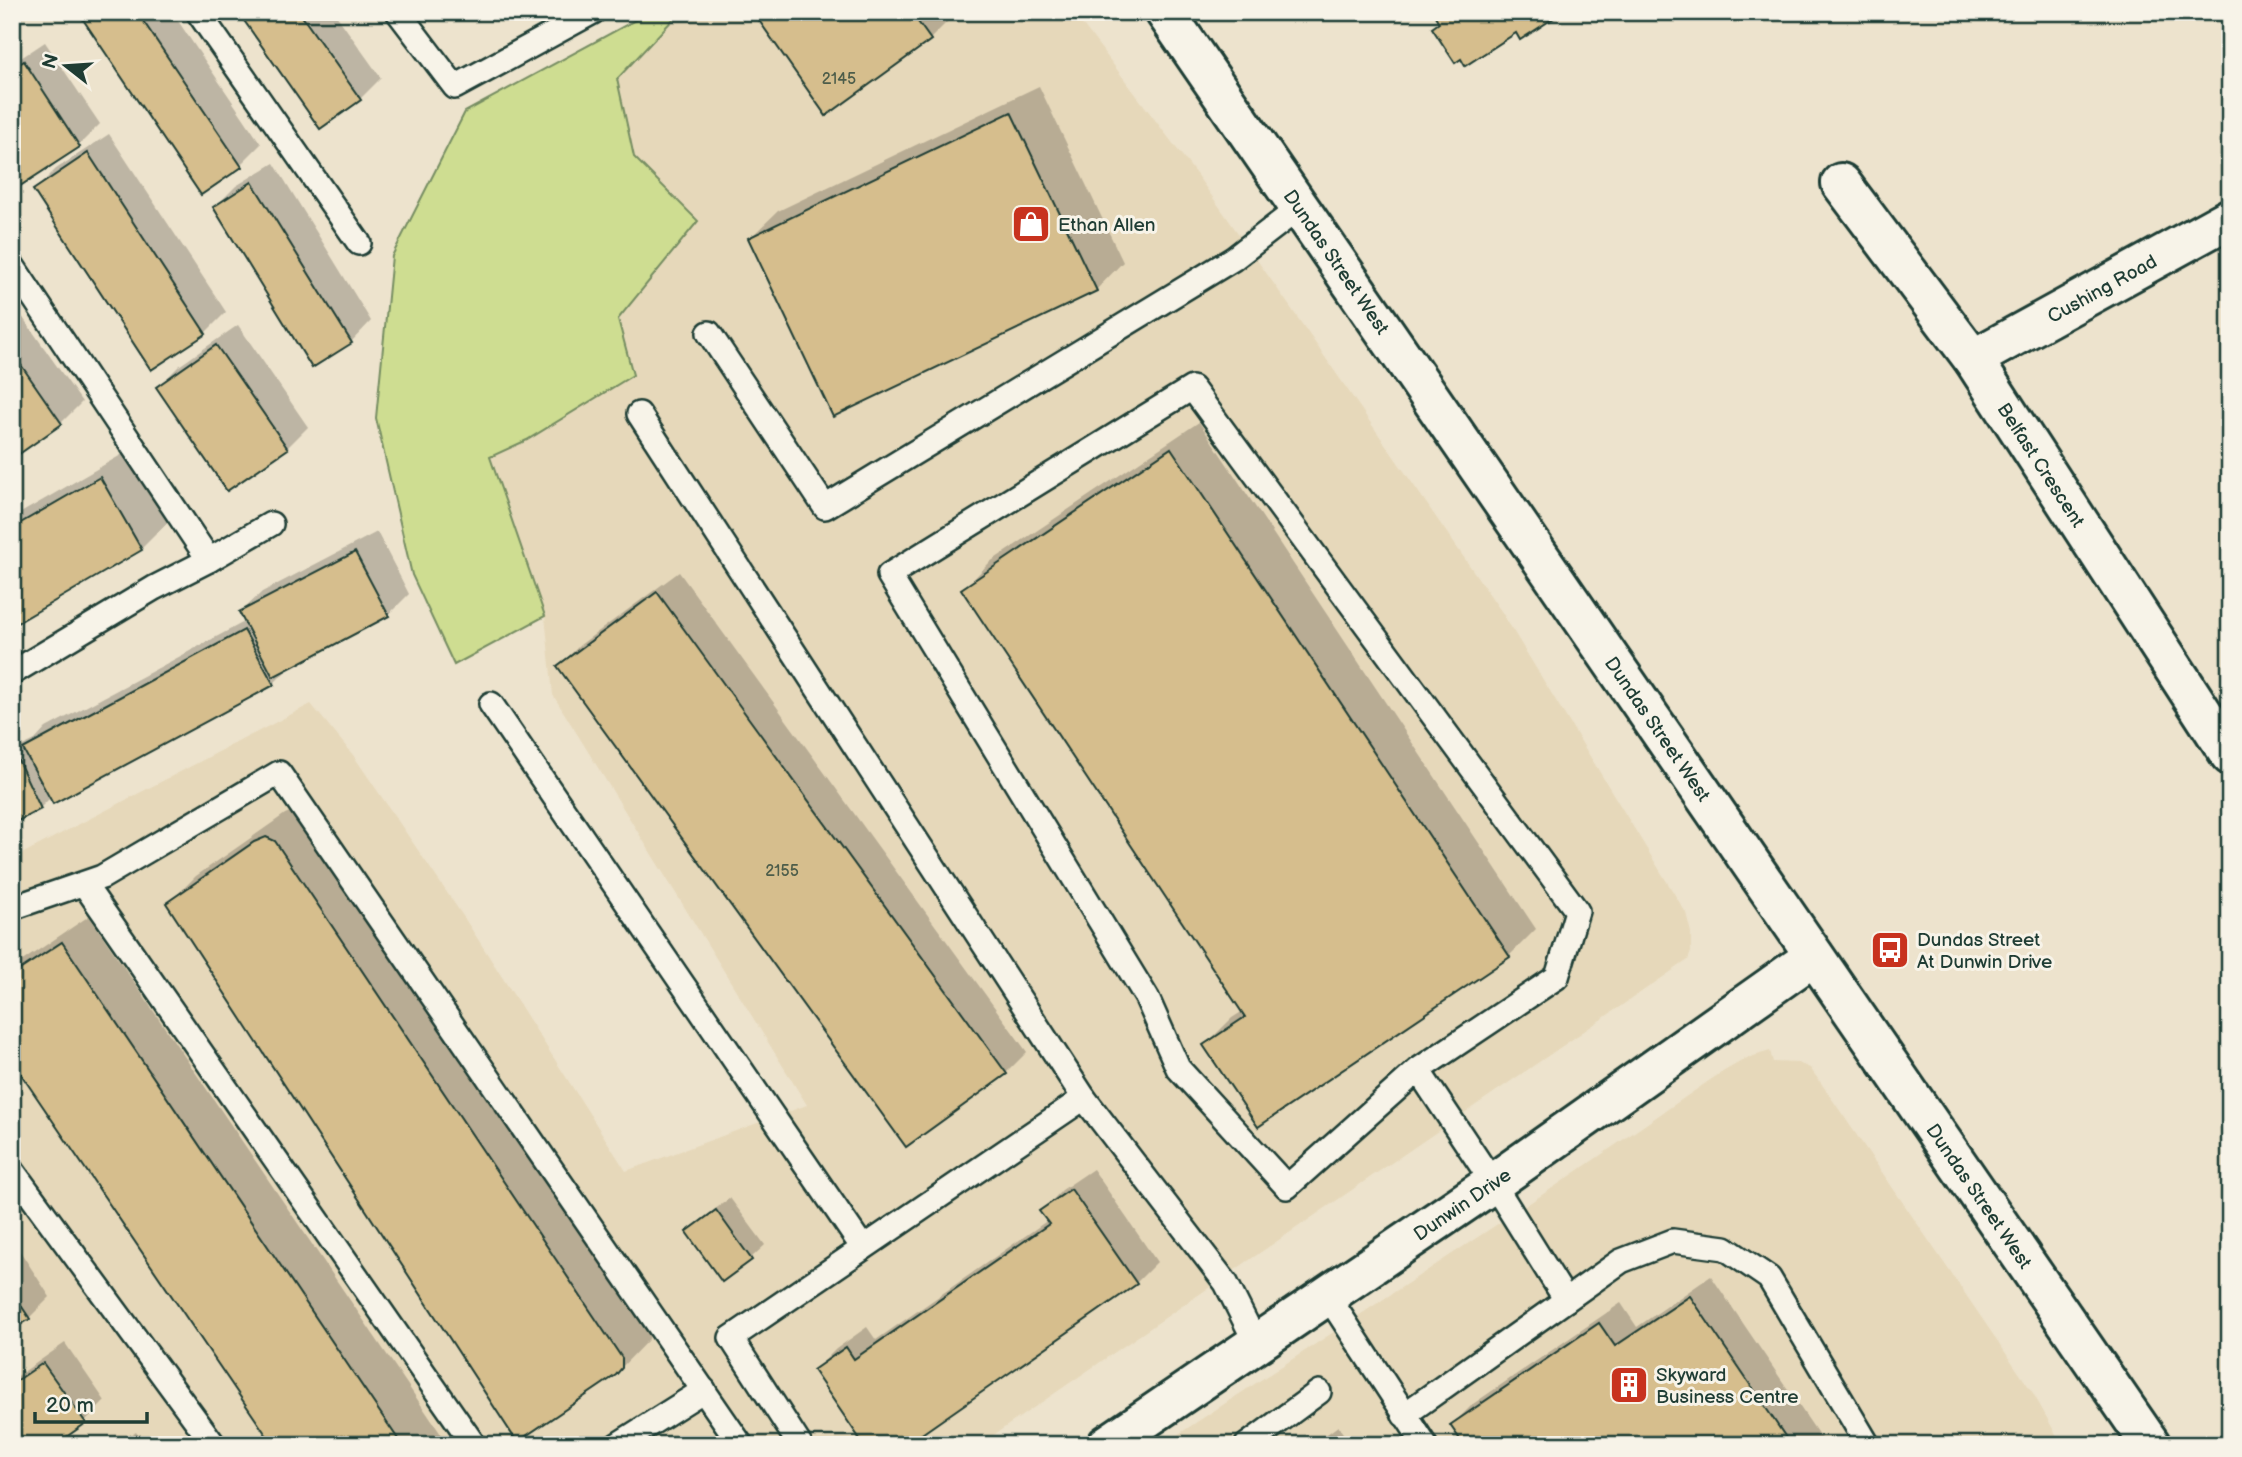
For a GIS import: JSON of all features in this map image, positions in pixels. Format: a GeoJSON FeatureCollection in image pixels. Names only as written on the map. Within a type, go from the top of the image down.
{"type":"FeatureCollection","features":[{"type":"Feature","properties":{"kind":"street","name":"Dundas Street West"},"geometry":{"type":"LineString","coordinates":[[1165,12],[2151,1445]]}},
{"type":"Feature","properties":{"kind":"street","name":"Belfast Crescent"},"geometry":{"type":"LineString","coordinates":[[1841,183],[1973,359],[2230,755]]}},
{"type":"Feature","properties":{"kind":"street","name":"Cushing Road"},"geometry":{"type":"LineString","coordinates":[[1973,359],[2230,218]]}},
{"type":"Feature","properties":{"kind":"street","name":"Dunwin Drive"},"geometry":{"type":"LineString","coordinates":[[1126,1439],[1256,1343],[1493,1183],[1814,956]]}},
{"type":"Feature","properties":{"kind":"lane"},"geometry":{"type":"LineString","coordinates":[[198,12],[359,243]]}},
{"type":"Feature","properties":{"kind":"lane"},"geometry":{"type":"LineString","coordinates":[[398,12],[455,87],[593,12]]}},
{"type":"Feature","properties":{"kind":"lane"},"geometry":{"type":"LineString","coordinates":[[709,334],[825,507],[1233,259],[1299,208]]}},
{"type":"Feature","properties":{"kind":"lane"},"geometry":{"type":"LineString","coordinates":[[12,265],[209,560]]}},
{"type":"Feature","properties":{"kind":"lane"},"geometry":{"type":"LineString","coordinates":[[1192,388],[1577,911],[1557,977],[1418,1070],[1287,1186],[1178,1068],[1147,998],[889,575],[1192,388]]}},
{"type":"Feature","properties":{"kind":"lane"},"geometry":{"type":"LineString","coordinates":[[639,414],[1084,1098],[1226,1283],[1256,1343]]}},
{"type":"Feature","properties":{"kind":"lane"},"geometry":{"type":"LineString","coordinates":[[12,673],[154,587],[209,560],[271,524]]}},
{"type":"Feature","properties":{"kind":"lane"},"geometry":{"type":"LineString","coordinates":[[491,704],[863,1248]]}},
{"type":"Feature","properties":{"kind":"lane"},"geometry":{"type":"LineString","coordinates":[[12,908],[102,877],[279,773],[741,1445]]}},
{"type":"Feature","properties":{"kind":"lane"},"geometry":{"type":"LineString","coordinates":[[84,884],[474,1445]]}},
{"type":"Feature","properties":{"kind":"lane"},"geometry":{"type":"LineString","coordinates":[[1418,1070],[1566,1300]]}},
{"type":"Feature","properties":{"kind":"lane"},"geometry":{"type":"LineString","coordinates":[[800,1445],[731,1338],[1084,1098]]}},
{"type":"Feature","properties":{"kind":"lane"},"geometry":{"type":"LineString","coordinates":[[12,1170],[214,1445]]}},
{"type":"Feature","properties":{"kind":"lane"},"geometry":{"type":"LineString","coordinates":[[1404,1415],[1621,1261],[1673,1241],[1725,1248],[1769,1278],[1868,1445]]}},
{"type":"Feature","properties":{"kind":"lane"},"geometry":{"type":"LineString","coordinates":[[1327,1295],[1425,1445]]}},
{"type":"Feature","properties":{"kind":"lane"},"geometry":{"type":"LineString","coordinates":[[617,1445],[704,1390]]}},
{"type":"Feature","properties":{"kind":"lane"},"geometry":{"type":"LineString","coordinates":[[1247,1445],[1319,1392]]}},
{"type":"Feature","properties":{"kind":"shaded area"},"geometry":{"type":"Polygon","coordinates":[[[680,12],[1055,12],[1084,26],[1199,178],[1501,611],[1686,913],[1691,933],[1688,960],[979,1445],[12,1445],[12,859],[311,704],[353,755],[465,919],[626,1171],[807,1105],[553,695],[545,616],[490,457],[527,440],[633,375],[618,319],[698,221],[634,157],[617,79],[680,12]]]}},
{"type":"Feature","properties":{"kind":"shaded area"},"geometry":{"type":"Polygon","coordinates":[[[1770,1051],[1773,1062],[1798,1063],[1810,1068],[2033,1393],[2062,1445],[1162,1445],[1560,1183],[1719,1074],[1747,1058],[1770,1051]]]}},
{"type":"Feature","properties":{"kind":"green space"},"geometry":{"type":"Polygon","coordinates":[[[650,12],[680,12],[617,79],[634,157],[698,221],[618,319],[633,375],[527,440],[490,457],[545,616],[454,665],[412,575],[376,418],[392,256],[465,112],[650,12]]]}},
{"type":"Feature","properties":{"kind":"building"},"geometry":{"type":"Polygon","coordinates":[[[78,12],[137,12],[242,167],[201,195],[78,12]]]}},
{"type":"Feature","properties":{"kind":"building"},"geometry":{"type":"Polygon","coordinates":[[[238,12],[299,12],[361,100],[320,129],[238,12]]]}},
{"type":"Feature","properties":{"kind":"building"},"geometry":{"type":"Polygon","coordinates":[[[753,12],[911,12],[931,40],[826,116],[753,12]]]}},
{"type":"Feature","properties":{"kind":"building"},"geometry":{"type":"Polygon","coordinates":[[[1433,12],[1563,12],[1520,40],[1516,33],[1465,66],[1461,59],[1455,63],[1432,28],[1439,23],[1433,12]]]}},
{"type":"Feature","properties":{"kind":"building"},"geometry":{"type":"Polygon","coordinates":[[[24,61],[80,147],[20,186],[12,173],[12,69],[24,61]]]}},
{"type":"Feature","properties":{"kind":"building"},"geometry":{"type":"Polygon","coordinates":[[[1011,112],[1097,291],[833,417],[748,238],[1011,112]]]}},
{"type":"Feature","properties":{"kind":"building"},"geometry":{"type":"Polygon","coordinates":[[[88,153],[206,334],[151,370],[33,190],[88,153]]]}},
{"type":"Feature","properties":{"kind":"building"},"geometry":{"type":"Polygon","coordinates":[[[252,182],[352,343],[312,368],[213,207],[252,182]]]}},
{"type":"Feature","properties":{"kind":"building"},"geometry":{"type":"Polygon","coordinates":[[[216,345],[288,449],[227,491],[156,387],[216,345]]]}},
{"type":"Feature","properties":{"kind":"building"},"geometry":{"type":"Polygon","coordinates":[[[12,352],[62,424],[12,459],[12,352]]]}},
{"type":"Feature","properties":{"kind":"building"},"geometry":{"type":"Polygon","coordinates":[[[1171,448],[1510,957],[1258,1127],[1203,1045],[1245,1017],[961,589],[1171,448]]]}},
{"type":"Feature","properties":{"kind":"building"},"geometry":{"type":"Polygon","coordinates":[[[100,477],[142,550],[12,626],[12,528],[100,477]]]}},
{"type":"Feature","properties":{"kind":"building"},"geometry":{"type":"Polygon","coordinates":[[[355,552],[389,616],[273,677],[239,612],[355,552]]]}},
{"type":"Feature","properties":{"kind":"building"},"geometry":{"type":"Polygon","coordinates":[[[657,592],[1007,1074],[906,1147],[557,666],[657,592]]]}},
{"type":"Feature","properties":{"kind":"building"},"geometry":{"type":"Polygon","coordinates":[[[244,630],[274,685],[53,804],[23,749],[244,630]]]}},
{"type":"Feature","properties":{"kind":"building"},"geometry":{"type":"Polygon","coordinates":[[[17,758],[41,809],[12,824],[12,760],[17,758]]]}},
{"type":"Feature","properties":{"kind":"building"},"geometry":{"type":"Polygon","coordinates":[[[266,837],[275,841],[622,1358],[622,1368],[616,1375],[517,1442],[166,903],[254,842],[266,837]]]}},
{"type":"Feature","properties":{"kind":"building"},"geometry":{"type":"Polygon","coordinates":[[[62,942],[402,1445],[273,1445],[12,1061],[12,975],[62,942]]]}},
{"type":"Feature","properties":{"kind":"building"},"geometry":{"type":"Polygon","coordinates":[[[1071,1189],[1137,1284],[906,1445],[864,1445],[813,1370],[846,1347],[854,1359],[1049,1224],[1039,1211],[1071,1189]]]}},
{"type":"Feature","properties":{"kind":"building"},"geometry":{"type":"Polygon","coordinates":[[[716,1210],[752,1260],[722,1282],[686,1232],[716,1210]]]}},
{"type":"Feature","properties":{"kind":"building"},"geometry":{"type":"Polygon","coordinates":[[[12,1292],[30,1319],[12,1330],[12,1292]]]}},
{"type":"Feature","properties":{"kind":"building","name":"Skyward Business Centre"},"geometry":{"type":"Polygon","coordinates":[[[1690,1296],[1791,1445],[1464,1445],[1450,1425],[1599,1323],[1615,1346],[1690,1296]]]}},
{"type":"Feature","properties":{"kind":"building"},"geometry":{"type":"Polygon","coordinates":[[[43,1363],[86,1423],[55,1445],[12,1445],[12,1384],[43,1363]]]}},
{"type":"Feature","properties":{"kind":"place","name":"Ethan Allen"},"geometry":{"type":"Point","coordinates":[1031,224]}},
{"type":"Feature","properties":{"kind":"place","name":"Dundas Street At Dunwin Drive"},"geometry":{"type":"Point","coordinates":[1890,950]}},
{"type":"Feature","properties":{"kind":"place","name":"Skyward Business Centre"},"geometry":{"type":"Point","coordinates":[1629,1385]}}]}
